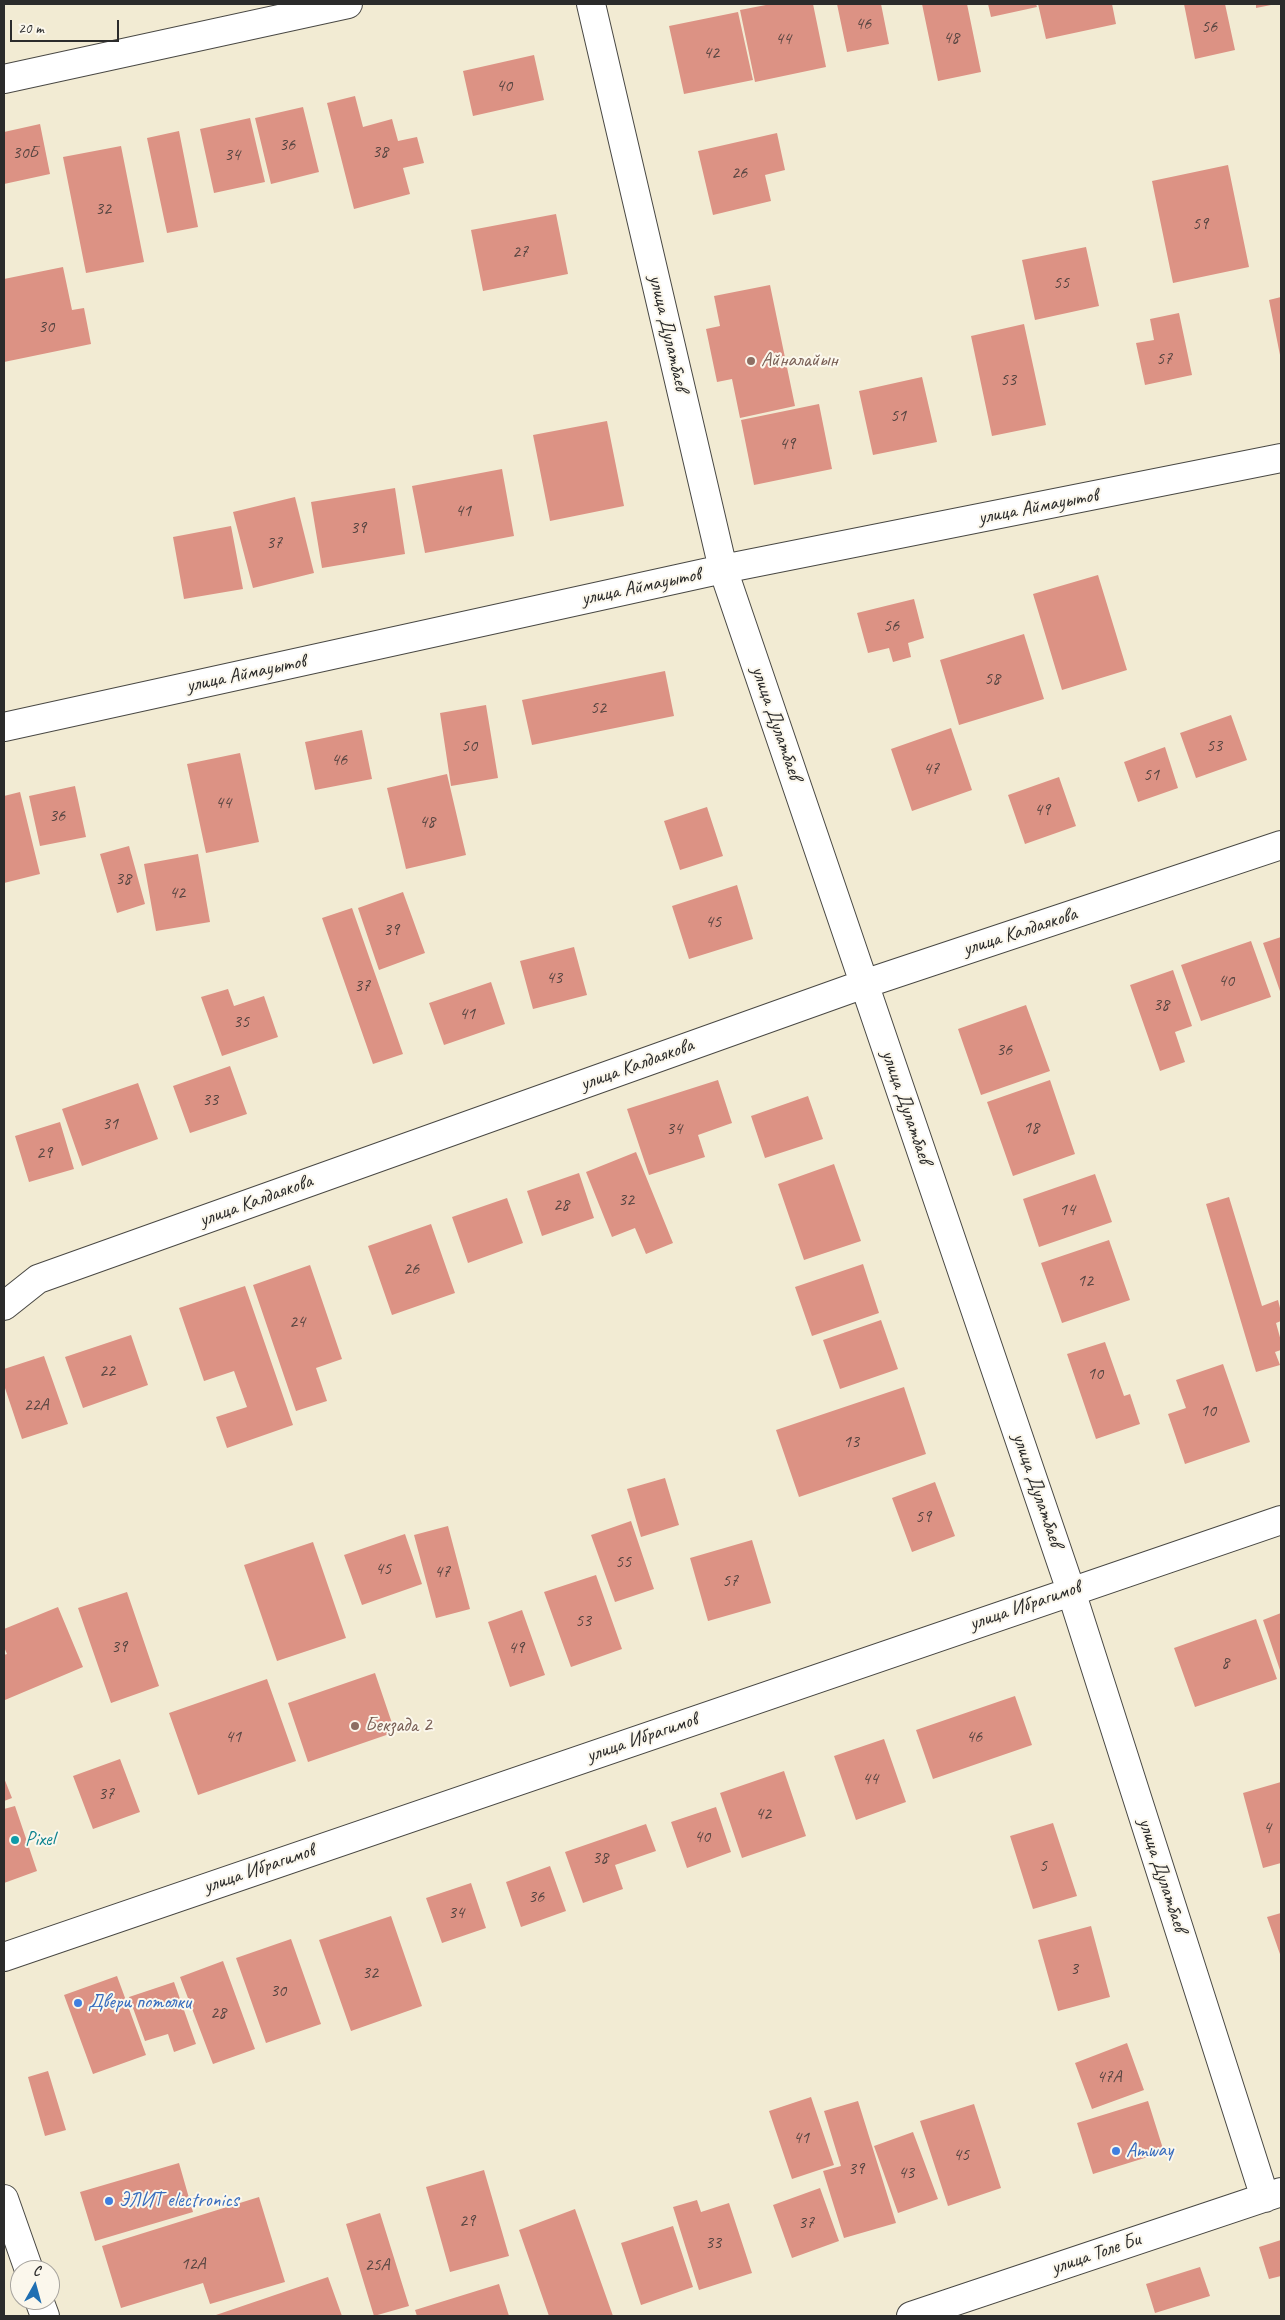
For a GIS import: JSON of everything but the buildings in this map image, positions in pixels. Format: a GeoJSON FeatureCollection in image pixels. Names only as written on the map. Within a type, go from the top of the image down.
{"type":"FeatureCollection","features":[{"type":"Feature","properties":{"kind":"street"},"geometry":{"type":"LineString","coordinates":[[4,79],[348,4]]}},
{"type":"Feature","properties":{"kind":"street","name":"улица Дулатбаев"},"geometry":{"type":"LineString","coordinates":[[590,4],[724,569],[1072,1591],[1273,2195]]}},
{"type":"Feature","properties":{"kind":"street","name":"улица Аймауытов"},"geometry":{"type":"LineString","coordinates":[[4,728],[724,569],[1281,458]]}},
{"type":"Feature","properties":{"kind":"street","name":"улица Калдаякова"},"geometry":{"type":"LineString","coordinates":[[4,1306],[38,1279],[864,984],[1281,845]]}},
{"type":"Feature","properties":{"kind":"street","name":"улица Ибрагимов"},"geometry":{"type":"LineString","coordinates":[[4,1957],[1281,1520]]}},
{"type":"Feature","properties":{"kind":"street","name":"улица Толе Би"},"geometry":{"type":"LineString","coordinates":[[911,2316],[1273,2195]]}},
{"type":"Feature","properties":{"kind":"street"},"geometry":{"type":"LineString","coordinates":[[4,2199],[25,2260]]}},
{"type":"Feature","properties":{"kind":"place","name":"Айналайын"},"geometry":{"type":"Point","coordinates":[751,361]}},
{"type":"Feature","properties":{"kind":"place","name":"Бекзада 2"},"geometry":{"type":"Point","coordinates":[355,1726]}},
{"type":"Feature","properties":{"kind":"place","name":"Pixel"},"geometry":{"type":"Point","coordinates":[15,1840]}},
{"type":"Feature","properties":{"kind":"place","name":"Двери потолки"},"geometry":{"type":"Point","coordinates":[78,2003]}},
{"type":"Feature","properties":{"kind":"place","name":"Amway"},"geometry":{"type":"Point","coordinates":[1116,2151]}},
{"type":"Feature","properties":{"kind":"place","name":"ЭЛИТ electronics"},"geometry":{"type":"Point","coordinates":[109,2201]}}]}
